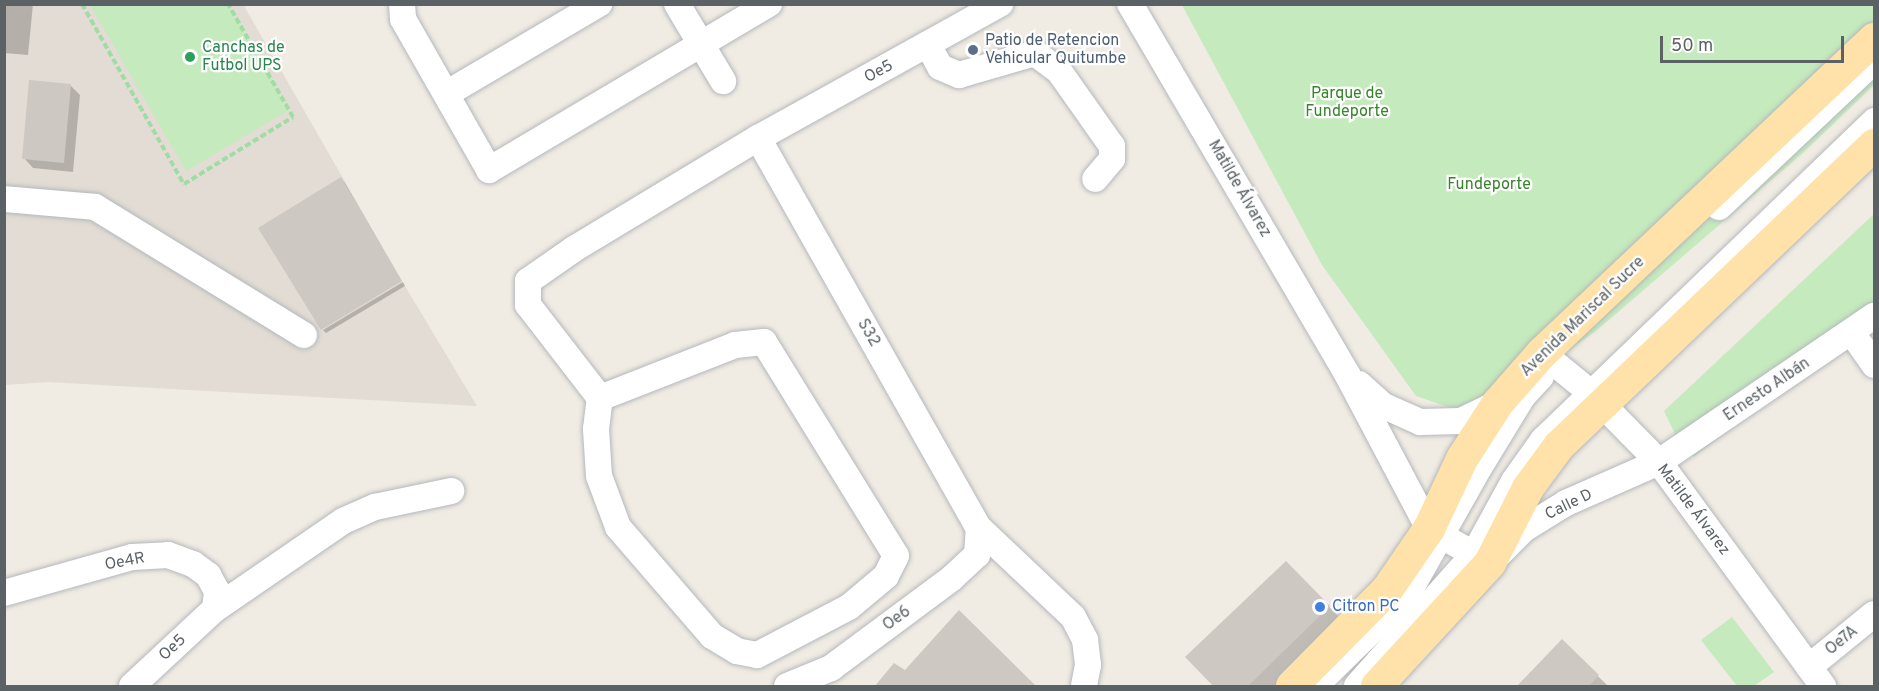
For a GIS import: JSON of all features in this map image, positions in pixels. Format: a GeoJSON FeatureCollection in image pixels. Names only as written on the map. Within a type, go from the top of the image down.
{"type":"FeatureCollection","features":[{"type":"Feature","properties":{"kind":"main road","name":"Avenida Mariscal Sucre"},"geometry":{"type":"LineString","coordinates":[[1292,687],[1387,590],[1436,532],[1462,459],[1498,403],[1548,358],[1875,39]]}},
{"type":"Feature","properties":{"kind":"main road"},"geometry":{"type":"LineString","coordinates":[[1377,687],[1482,558],[1528,488],[1596,399],[1875,145]]}},
{"type":"Feature","properties":{"kind":"street"},"geometry":{"type":"LineString","coordinates":[[402,4],[403,19],[489,170],[769,4]]}},
{"type":"Feature","properties":{"kind":"street"},"geometry":{"type":"LineString","coordinates":[[446,94],[599,4]]}},
{"type":"Feature","properties":{"kind":"street"},"geometry":{"type":"LineString","coordinates":[[677,4],[723,81]]}},
{"type":"Feature","properties":{"kind":"street","name":"Oe5"},"geometry":{"type":"LineString","coordinates":[[600,398],[528,305],[528,281],[574,249],[758,138],[1000,4]]}},
{"type":"Feature","properties":{"kind":"street","name":"Matilde Álvarez"},"geometry":{"type":"LineString","coordinates":[[1130,4],[1347,374],[1436,532]]}},
{"type":"Feature","properties":{"kind":"street"},"geometry":{"type":"LineString","coordinates":[[928,45],[940,67],[959,75],[1035,53],[1059,71],[1112,146],[1112,159],[1095,179]]}},
{"type":"Feature","properties":{"kind":"street"},"geometry":{"type":"LineString","coordinates":[[1315,687],[1406,597],[1436,532],[1548,358],[1875,61]]}},
{"type":"Feature","properties":{"kind":"street"},"geometry":{"type":"LineString","coordinates":[[1596,399],[1875,121]]}},
{"type":"Feature","properties":{"kind":"street","name":"S32"},"geometry":{"type":"LineString","coordinates":[[758,138],[979,528],[1073,617],[1085,640],[1088,665],[1084,687]]}},
{"type":"Feature","properties":{"kind":"street"},"geometry":{"type":"LineString","coordinates":[[4,199],[95,207],[304,335]]}},
{"type":"Feature","properties":{"kind":"street","name":"Ernesto Albán"},"geometry":{"type":"LineString","coordinates":[[1659,462],[1875,316]]}},
{"type":"Feature","properties":{"kind":"street"},"geometry":{"type":"LineString","coordinates":[[1852,333],[1875,365]]}},
{"type":"Feature","properties":{"kind":"street"},"geometry":{"type":"LineString","coordinates":[[764,342],[896,556],[886,576],[849,607],[758,655],[738,651],[712,636],[618,527],[599,476],[596,429],[600,398],[735,345],[764,342]]}},
{"type":"Feature","properties":{"kind":"street","name":"Matilde Álvarez"},"geometry":{"type":"LineString","coordinates":[[1548,358],[1596,399],[1659,462],[1815,680]]}},
{"type":"Feature","properties":{"kind":"street","name":"Matilde Álvarez"},"geometry":{"type":"LineString","coordinates":[[1347,374],[1382,405],[1420,422],[1461,421],[1498,403]]}},
{"type":"Feature","properties":{"kind":"street","name":"Calle D"},"geometry":{"type":"LineString","coordinates":[[1357,687],[1482,558],[1566,503],[1659,462]]}},
{"type":"Feature","properties":{"kind":"street","name":"Oe5"},"geometry":{"type":"LineString","coordinates":[[132,687],[215,609],[343,522],[375,507],[451,491]]}},
{"type":"Feature","properties":{"kind":"street","name":"Oe6"},"geometry":{"type":"LineString","coordinates":[[787,687],[831,668],[952,578],[977,555],[979,528]]}},
{"type":"Feature","properties":{"kind":"street"},"geometry":{"type":"LineString","coordinates":[[1436,532],[1482,558]]}},
{"type":"Feature","properties":{"kind":"street","name":"Oe4R"},"geometry":{"type":"LineString","coordinates":[[4,593],[132,557],[168,555],[193,564],[208,575],[217,591],[215,609]]}},
{"type":"Feature","properties":{"kind":"street","name":"Oe7A"},"geometry":{"type":"LineString","coordinates":[[1815,680],[1875,614]]}},
{"type":"Feature","properties":{"kind":"path"},"geometry":{"type":"LineString","coordinates":[[82,4],[184,184],[293,117],[228,4]]}},
{"type":"Feature","properties":{"kind":"shaded area"},"geometry":{"type":"Polygon","coordinates":[[[243,4],[402,281],[477,406],[48,382],[5,385],[5,5],[243,4]]]}},
{"type":"Feature","properties":{"kind":"green space","name":"Canchas de Futbol UPS"},"geometry":{"type":"Polygon","coordinates":[[[90,5],[228,5],[289,110],[186,171],[90,5]]]}},
{"type":"Feature","properties":{"kind":"green space","name":"Fundeporte"},"geometry":{"type":"Polygon","coordinates":[[[1182,5],[1874,5],[1874,85],[1804,152],[1596,331],[1510,392],[1463,412],[1416,396],[1322,265],[1182,5]]]}},
{"type":"Feature","properties":{"kind":"green space"},"geometry":{"type":"Polygon","coordinates":[[[1874,214],[1874,318],[1694,457],[1681,446],[1664,411],[1874,214]]]}},
{"type":"Feature","properties":{"kind":"green space"},"geometry":{"type":"Polygon","coordinates":[[[1732,617],[1774,672],[1754,686],[1737,686],[1701,640],[1732,617]]]}},
{"type":"Feature","properties":{"kind":"building"},"geometry":{"type":"Polygon","coordinates":[[[29,80],[71,84],[64,163],[22,159],[29,80]]]}},
{"type":"Feature","properties":{"kind":"building"},"geometry":{"type":"Polygon","coordinates":[[[341,177],[402,281],[321,330],[258,228],[341,177]]]}},
{"type":"Feature","properties":{"kind":"building"},"geometry":{"type":"Polygon","coordinates":[[[1286,561],[1330,606],[1247,687],[1214,687],[1185,657],[1286,561]]]}},
{"type":"Feature","properties":{"kind":"building"},"geometry":{"type":"Polygon","coordinates":[[[959,610],[1037,687],[874,687],[894,663],[905,670],[959,610]]]}},
{"type":"Feature","properties":{"kind":"building"},"geometry":{"type":"Polygon","coordinates":[[[1562,639],[1599,675],[1588,687],[1516,687],[1562,639]]]}},
{"type":"Feature","properties":{"kind":"place","name":"Patio de Retencion Vehicular Quitumbe"},"geometry":{"type":"Point","coordinates":[973,50]}},
{"type":"Feature","properties":{"kind":"place","name":"Canchas de Futbol UPS"},"geometry":{"type":"Point","coordinates":[190,57]}},
{"type":"Feature","properties":{"kind":"place","name":"Citron PC"},"geometry":{"type":"Point","coordinates":[1320,607]}},
{"type":"Feature","properties":{"kind":"park label","name":"Parque de Fundeporte"},"geometry":{"type":"Point","coordinates":[1347,103]}}]}
